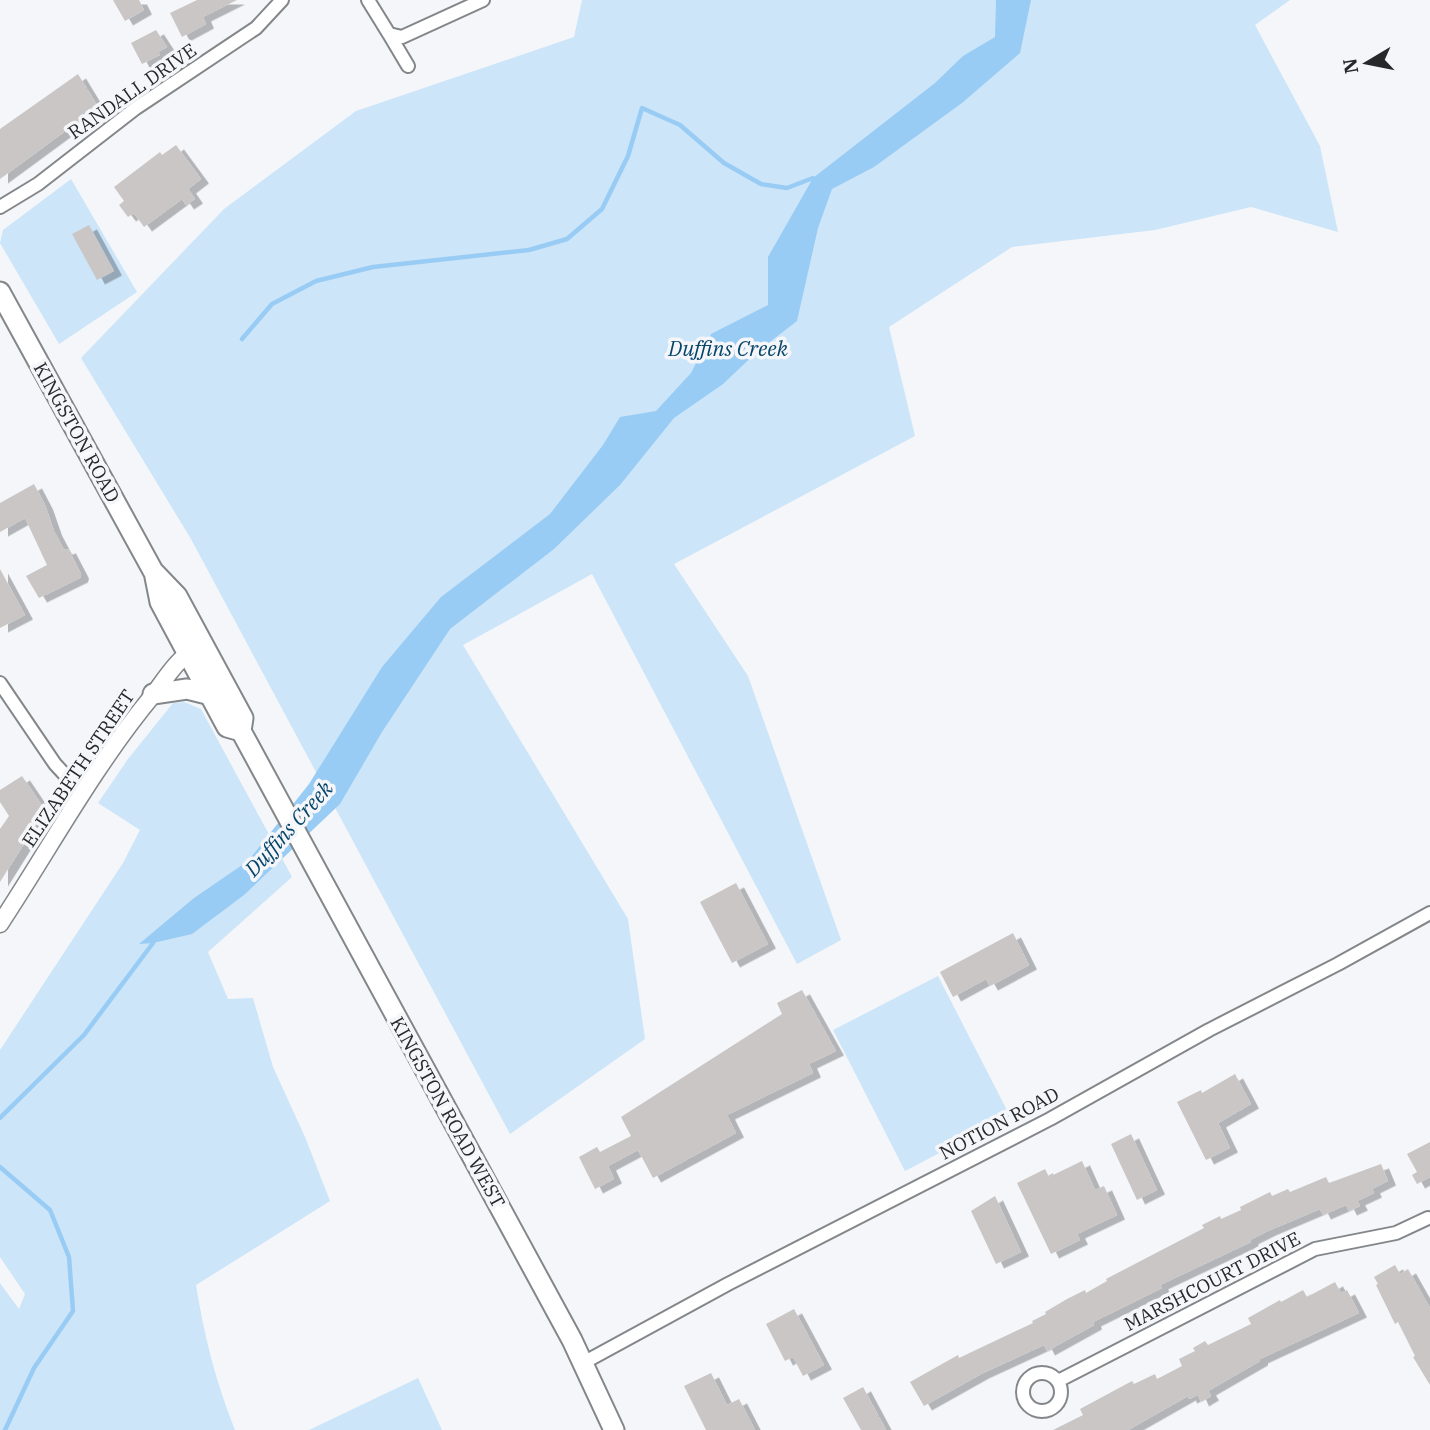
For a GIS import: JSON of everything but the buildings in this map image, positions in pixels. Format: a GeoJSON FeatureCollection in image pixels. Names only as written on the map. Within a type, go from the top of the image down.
{"type":"FeatureCollection","features":[{"type":"Feature","properties":{"kind":"main road","name":"KINGSTON ROAD"},"geometry":{"type":"LineString","coordinates":[[0,292],[153,571],[177,596],[195,649]]}},
{"type":"Feature","properties":{"kind":"main road"},"geometry":{"type":"LineString","coordinates":[[195,649],[243,719],[242,731],[227,727],[211,695],[195,649]]}},
{"type":"Feature","properties":{"kind":"main road"},"geometry":{"type":"LineString","coordinates":[[153,694],[187,689],[211,695]]}},
{"type":"Feature","properties":{"kind":"main road","name":"KINGSTON ROAD WEST"},"geometry":{"type":"LineString","coordinates":[[242,731],[583,1363]]}},
{"type":"Feature","properties":{"kind":"main road"},"geometry":{"type":"LineString","coordinates":[[583,1363],[614,1430]]}},
{"type":"Feature","properties":{"kind":"street","name":"RANDALL DRIVE"},"geometry":{"type":"LineString","coordinates":[[0,207],[38,184],[136,108],[256,28],[282,0]]}},
{"type":"Feature","properties":{"kind":"street"},"geometry":{"type":"LineString","coordinates":[[368,0],[408,66]]}},
{"type":"Feature","properties":{"kind":"street"},"geometry":{"type":"LineString","coordinates":[[389,34],[402,37],[483,0]]}},
{"type":"Feature","properties":{"kind":"street","name":"ELIZABETH STREET"},"geometry":{"type":"LineString","coordinates":[[0,924],[137,713],[195,649]]}},
{"type":"Feature","properties":{"kind":"street"},"geometry":{"type":"LineString","coordinates":[[0,682],[55,764],[67,777],[87,787]]}},
{"type":"Feature","properties":{"kind":"street","name":"NOTION ROAD"},"geometry":{"type":"LineString","coordinates":[[583,1363],[728,1284],[1050,1119],[1209,1030],[1430,913]]}},
{"type":"Feature","properties":{"kind":"street","name":"MARSHCOURT DRIVE"},"geometry":{"type":"LineString","coordinates":[[1058,1381],[1315,1249],[1396,1233],[1429,1219]]}},
{"type":"Feature","properties":{"kind":"shaded area"},"geometry":{"type":"Polygon","coordinates":[[[582,0],[1290,0],[1255,25],[1320,146],[1338,232],[1251,207],[1155,230],[1012,247],[889,327],[915,436],[674,564],[748,676],[841,940],[797,964],[592,574],[463,645],[628,919],[645,1039],[510,1134],[191,539],[81,358],[224,209],[356,111],[574,37],[582,0]]]}},
{"type":"Feature","properties":{"kind":"shaded area"},"geometry":{"type":"Polygon","coordinates":[[[71,179],[137,292],[59,344],[0,243],[3,230],[71,179]]]}},
{"type":"Feature","properties":{"kind":"shaded area"},"geometry":{"type":"Polygon","coordinates":[[[184,702],[201,709],[292,877],[208,952],[228,999],[253,998],[273,1067],[330,1201],[196,1285],[211,1359],[235,1430],[0,1430],[0,1283],[19,1309],[25,1294],[0,1257],[0,1050],[123,863],[140,830],[98,803],[128,759],[173,703],[184,702]]]}},
{"type":"Feature","properties":{"kind":"shaded area"},"geometry":{"type":"Polygon","coordinates":[[[938,976],[1010,1116],[905,1171],[833,1030],[938,976]]]}},
{"type":"Feature","properties":{"kind":"shaded area"},"geometry":{"type":"Polygon","coordinates":[[[418,1378],[442,1430],[309,1430],[418,1378]]]}},
{"type":"Feature","properties":{"kind":"water","name":"Duffins Creek"},"geometry":{"type":"Polygon","coordinates":[[[996,0],[1031,0],[1020,53],[962,103],[874,167],[832,189],[818,228],[797,321],[758,351],[723,384],[674,418],[620,485],[554,549],[450,629],[382,732],[340,804],[244,895],[192,934],[139,944],[194,898],[248,861],[309,784],[382,667],[441,597],[550,514],[603,445],[620,417],[656,411],[691,373],[711,334],[768,305],[768,257],[813,178],[935,83],[963,56],[995,37],[996,0]]]}},
{"type":"Feature","properties":{"kind":"waterway"},"geometry":{"type":"LineString","coordinates":[[242,339],[272,304],[316,281],[373,267],[529,250],[567,239],[602,209],[628,156],[642,108],[680,125],[724,163],[761,184],[787,188],[813,178]]}},
{"type":"Feature","properties":{"kind":"waterway","name":"Duffins Creek"},"geometry":{"type":"LineString","coordinates":[[0,1118],[84,1035],[153,943]]}},
{"type":"Feature","properties":{"kind":"waterway","name":"Duffins Creek"},"geometry":{"type":"LineString","coordinates":[[0,1167],[50,1210],[69,1257],[73,1311],[34,1368],[5,1430]]}}]}
